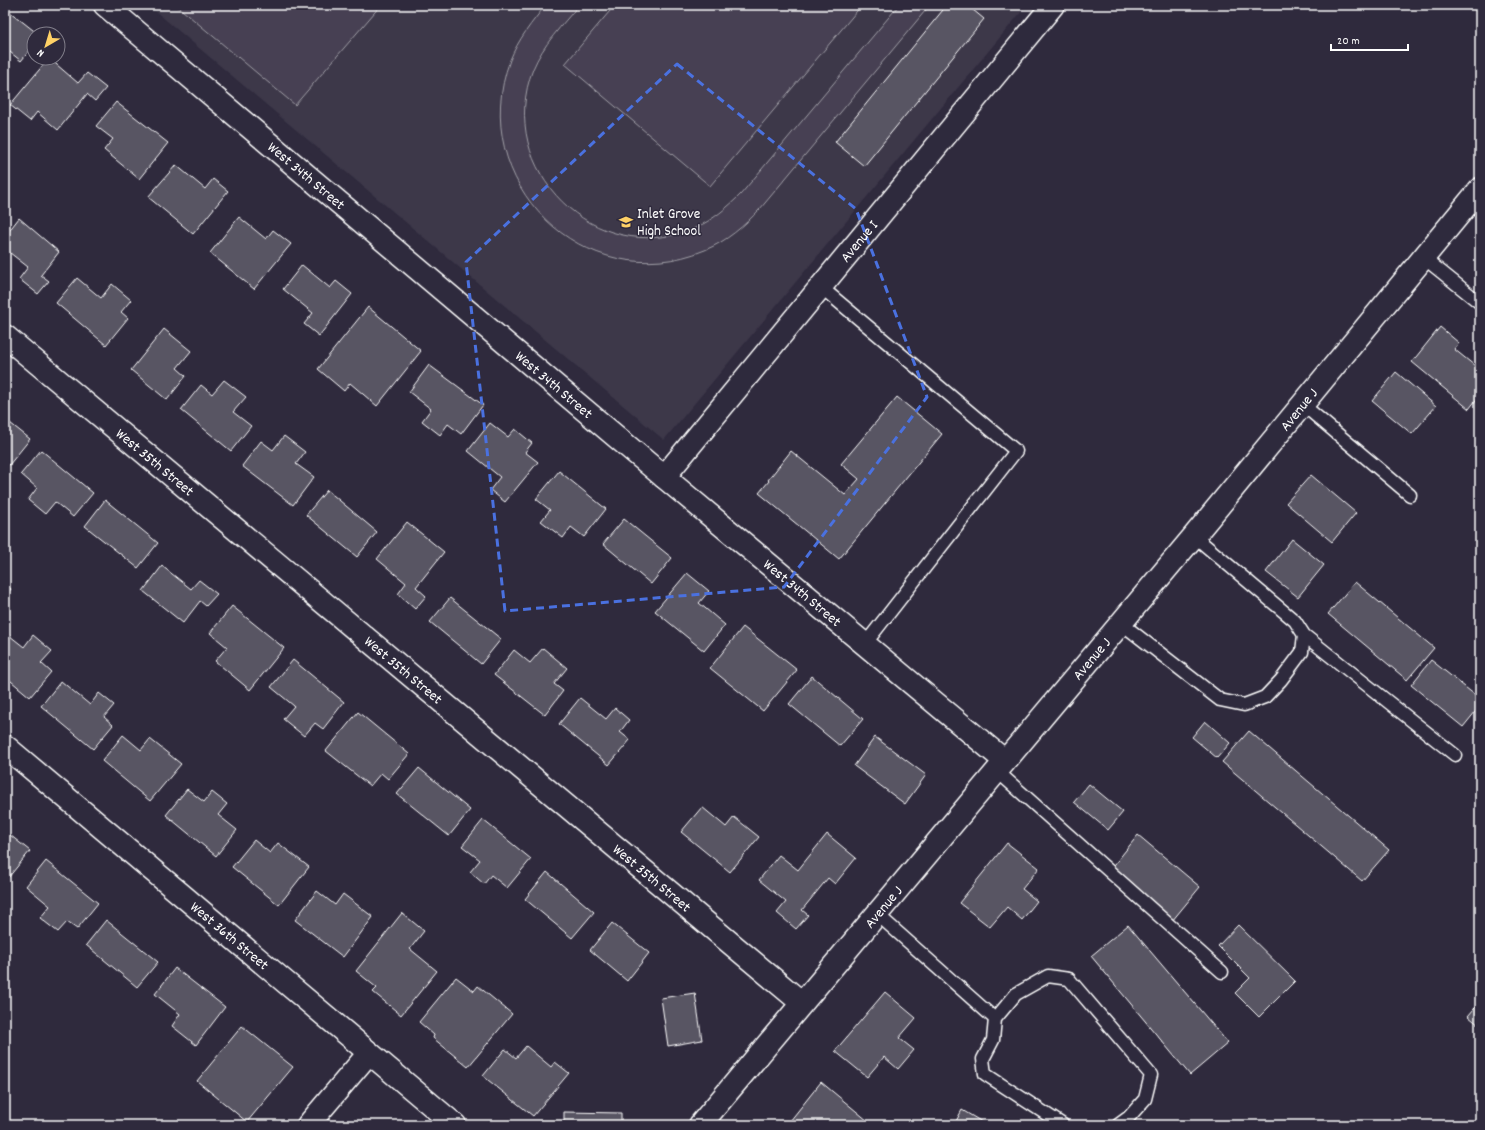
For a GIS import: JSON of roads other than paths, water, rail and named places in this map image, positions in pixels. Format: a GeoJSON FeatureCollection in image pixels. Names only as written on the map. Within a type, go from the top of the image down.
{"type":"FeatureCollection","features":[{"type":"Feature","properties":{"kind":"street","name":"West 34th Street"},"geometry":{"type":"LineString","coordinates":[[105,5],[664,477],[865,644],[1001,766]]}},
{"type":"Feature","properties":{"kind":"street","name":"Avenue I"},"geometry":{"type":"LineString","coordinates":[[664,477],[1053,5]]}},
{"type":"Feature","properties":{"kind":"street","name":"Avenue J"},"geometry":{"type":"LineString","coordinates":[[700,1125],[1194,536],[1480,189]]}},
{"type":"Feature","properties":{"kind":"street","name":"West 35th Street"},"geometry":{"type":"LineString","coordinates":[[5,336],[802,1003]]}},
{"type":"Feature","properties":{"kind":"street","name":"West 36th Street"},"geometry":{"type":"LineString","coordinates":[[5,746],[455,1125]]}},
{"type":"Feature","properties":{"kind":"street"},"geometry":{"type":"LineString","coordinates":[[308,1125],[369,1053]]}},
{"type":"Feature","properties":{"kind":"lane"},"geometry":{"type":"LineString","coordinates":[[1424,258],[1480,302]]}},
{"type":"Feature","properties":{"kind":"lane"},"geometry":{"type":"LineString","coordinates":[[820,287],[1016,451],[865,644]]}},
{"type":"Feature","properties":{"kind":"lane"},"geometry":{"type":"LineString","coordinates":[[1302,404],[1410,495]]}},
{"type":"Feature","properties":{"kind":"lane"},"geometry":{"type":"LineString","coordinates":[[1194,536],[1294,621],[1304,635],[1455,755]]}},
{"type":"Feature","properties":{"kind":"lane"},"geometry":{"type":"LineString","coordinates":[[1121,623],[1220,700],[1244,705],[1265,697],[1281,680],[1302,652],[1304,635]]}},
{"type":"Feature","properties":{"kind":"lane"},"geometry":{"type":"LineString","coordinates":[[1001,766],[1222,972]]}},
{"type":"Feature","properties":{"kind":"lane"},"geometry":{"type":"LineString","coordinates":[[876,914],[995,1018]]}},
{"type":"Feature","properties":{"kind":"lane"},"geometry":{"type":"LineString","coordinates":[[1063,1125],[985,1074],[983,1059],[993,1040],[995,1018],[1016,994],[1048,976],[1069,978],[1150,1075],[1145,1099],[1129,1117],[1118,1125]]}},
{"type":"Feature","properties":{"kind":"place","name":"Inlet Grove High School"},"geometry":{"type":"Point","coordinates":[626,222]}}]}
